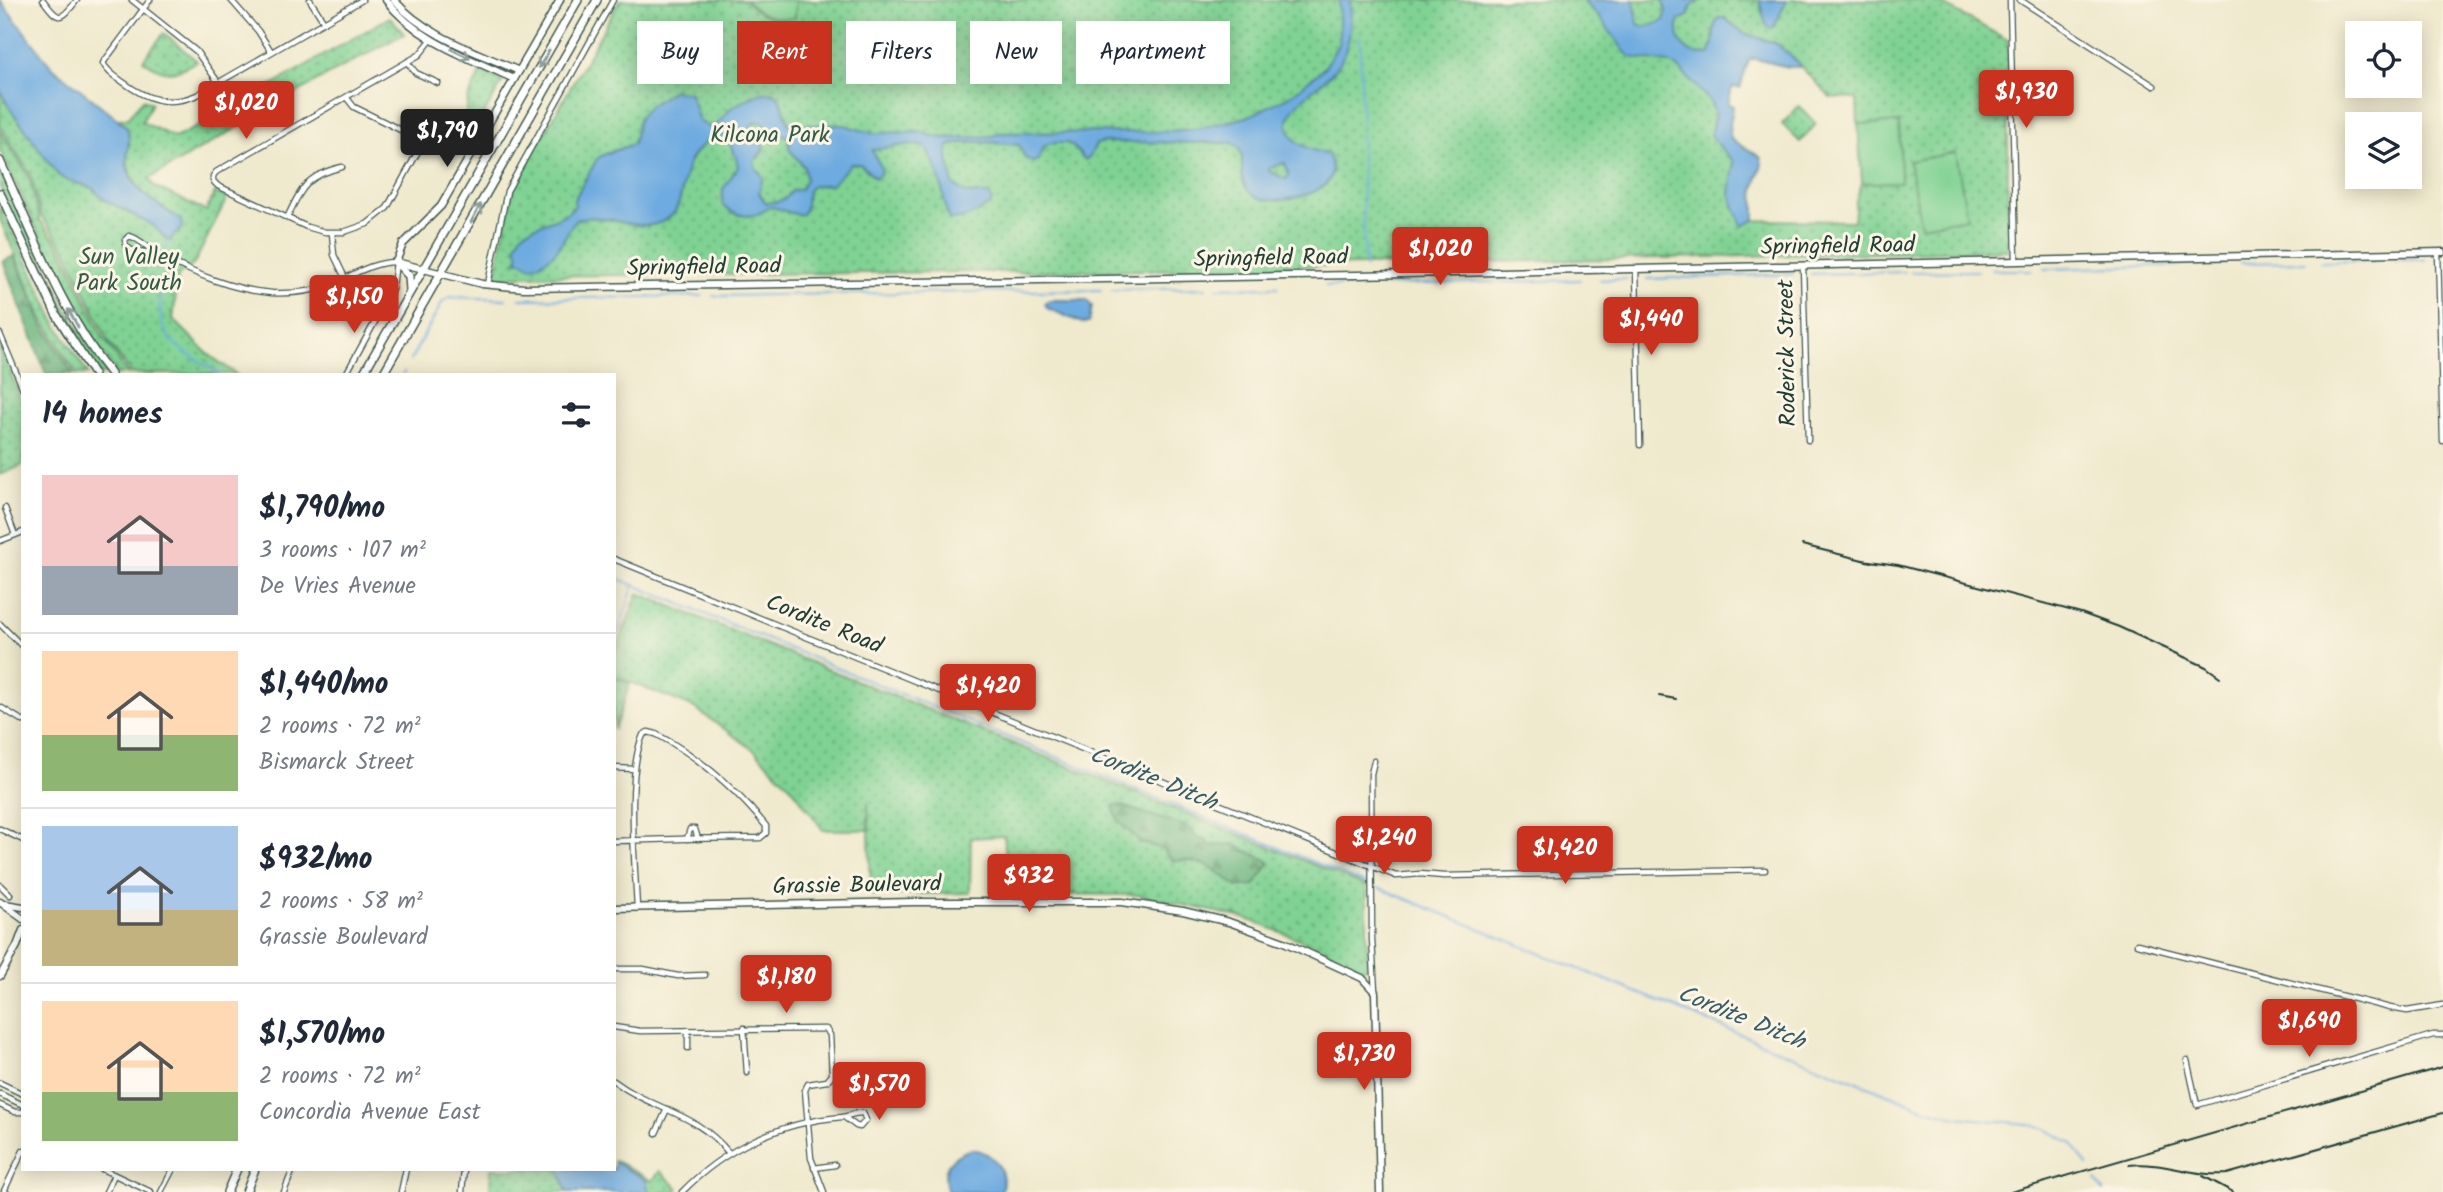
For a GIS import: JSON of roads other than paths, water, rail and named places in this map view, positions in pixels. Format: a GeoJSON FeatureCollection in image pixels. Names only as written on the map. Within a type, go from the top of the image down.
{"type":"FeatureCollection","features":[{"type":"Feature","properties":{"kind":"main road"},"geometry":{"type":"LineString","coordinates":[[364,373],[578,0]]}},
{"type":"Feature","properties":{"kind":"main road"},"geometry":{"type":"LineString","coordinates":[[384,373],[597,0]]}},
{"type":"Feature","properties":{"kind":"main road"},"geometry":{"type":"LineString","coordinates":[[0,161],[70,313],[110,373]]}},
{"type":"Feature","properties":{"kind":"main road"},"geometry":{"type":"LineString","coordinates":[[0,194],[56,314],[93,373]]}},
{"type":"Feature","properties":{"kind":"main road"},"geometry":{"type":"LineString","coordinates":[[396,262],[409,276],[410,292]]}},
{"type":"Feature","properties":{"kind":"main road"},"geometry":{"type":"LineString","coordinates":[[228,1192],[236,1171]]}},
{"type":"Feature","properties":{"kind":"main road"},"geometry":{"type":"LineString","coordinates":[[246,1192],[254,1171]]}},
{"type":"Feature","properties":{"kind":"street"},"geometry":{"type":"LineString","coordinates":[[43,0],[55,15],[60,17],[64,16],[77,0]]}},
{"type":"Feature","properties":{"kind":"street"},"geometry":{"type":"LineString","coordinates":[[132,0],[197,51],[218,82]]}},
{"type":"Feature","properties":{"kind":"street"},"geometry":{"type":"LineString","coordinates":[[150,0],[103,63],[107,71],[138,93],[161,101],[187,99],[362,0]]}},
{"type":"Feature","properties":{"kind":"street"},"geometry":{"type":"LineString","coordinates":[[231,0],[258,31],[271,51]]}},
{"type":"Feature","properties":{"kind":"street"},"geometry":{"type":"LineString","coordinates":[[310,0],[324,22]]}},
{"type":"Feature","properties":{"kind":"street"},"geometry":{"type":"LineString","coordinates":[[386,0],[411,26],[431,39],[514,79]]}},
{"type":"Feature","properties":{"kind":"street"},"geometry":{"type":"LineString","coordinates":[[394,0],[409,15],[436,32],[519,71]]}},
{"type":"Feature","properties":{"kind":"street"},"geometry":{"type":"LineString","coordinates":[[347,373],[390,295],[396,262],[404,244],[441,206],[560,0]]}},
{"type":"Feature","properties":{"kind":"street"},"geometry":{"type":"LineString","coordinates":[[488,285],[507,191],[613,0]]}},
{"type":"Feature","properties":{"kind":"street"},"geometry":{"type":"LineString","coordinates":[[2010,0],[2016,260]]}},
{"type":"Feature","properties":{"kind":"street"},"geometry":{"type":"LineString","coordinates":[[2020,0],[2154,86]]}},
{"type":"Feature","properties":{"kind":"street"},"geometry":{"type":"LineString","coordinates":[[346,97],[354,107],[418,138],[422,144],[390,203],[383,212],[360,228],[332,233],[307,228],[218,186],[213,181],[213,176],[346,97],[419,55],[436,32]]}},
{"type":"Feature","properties":{"kind":"street"},"geometry":{"type":"LineString","coordinates":[[407,62],[416,73],[438,83]]}},
{"type":"Feature","properties":{"kind":"street"},"geometry":{"type":"LineString","coordinates":[[287,218],[305,184],[323,171],[342,167]]}},
{"type":"Feature","properties":{"kind":"street"},"geometry":{"type":"LineString","coordinates":[[332,233],[334,255],[345,278]]}},
{"type":"Feature","properties":{"kind":"street","name":"Springfield Road"},"geometry":{"type":"LineString","coordinates":[[157,254],[131,250],[126,246],[125,240],[128,236],[134,237],[157,254],[227,285],[263,292],[303,292],[328,285],[369,267],[396,262],[488,285],[517,288],[2441,252]]}},
{"type":"Feature","properties":{"kind":"street"},"geometry":{"type":"LineString","coordinates":[[2441,252],[2443,441]]}},
{"type":"Feature","properties":{"kind":"street","name":"Roderick Street"},"geometry":{"type":"LineString","coordinates":[[1803,265],[1808,440]]}},
{"type":"Feature","properties":{"kind":"street"},"geometry":{"type":"LineString","coordinates":[[1636,269],[1640,445]]}},
{"type":"Feature","properties":{"kind":"street"},"geometry":{"type":"LineString","coordinates":[[0,334],[21,384]]}},
{"type":"Feature","properties":{"kind":"street"},"geometry":{"type":"LineString","coordinates":[[5,508],[15,535]]}},
{"type":"Feature","properties":{"kind":"street"},"geometry":{"type":"LineString","coordinates":[[0,541],[21,533]]}},
{"type":"Feature","properties":{"kind":"street","name":"Cordite Road"},"geometry":{"type":"LineString","coordinates":[[616,560],[1396,876],[1765,870]]}},
{"type":"Feature","properties":{"kind":"street"},"geometry":{"type":"LineString","coordinates":[[0,624],[21,645]]}},
{"type":"Feature","properties":{"kind":"street"},"geometry":{"type":"LineString","coordinates":[[0,707],[21,720]]}},
{"type":"Feature","properties":{"kind":"street"},"geometry":{"type":"LineString","coordinates":[[616,841],[635,840],[760,838],[766,833],[766,826],[722,778],[685,750],[656,734],[648,732],[643,735],[634,769],[635,840],[637,908]]}},
{"type":"Feature","properties":{"kind":"street"},"geometry":{"type":"LineString","coordinates":[[1374,761],[1371,774],[1372,976],[1375,992],[1380,1192]]}},
{"type":"Feature","properties":{"kind":"street"},"geometry":{"type":"LineString","coordinates":[[616,768],[634,769]]}},
{"type":"Feature","properties":{"kind":"street"},"geometry":{"type":"LineString","coordinates":[[0,829],[21,839]]}},
{"type":"Feature","properties":{"kind":"street"},"geometry":{"type":"LineString","coordinates":[[687,839],[690,829],[697,831],[698,839]]}},
{"type":"Feature","properties":{"kind":"street"},"geometry":{"type":"LineString","coordinates":[[0,885],[10,895]]}},
{"type":"Feature","properties":{"kind":"street","name":"Grassie Boulevard"},"geometry":{"type":"LineString","coordinates":[[616,908],[914,902],[1122,902],[1183,911],[1250,929],[1362,978],[1375,992]]}},
{"type":"Feature","properties":{"kind":"street"},"geometry":{"type":"LineString","coordinates":[[2,903],[21,906]]}},
{"type":"Feature","properties":{"kind":"street"},"geometry":{"type":"LineString","coordinates":[[2,903],[21,917]]}},
{"type":"Feature","properties":{"kind":"street"},"geometry":{"type":"LineString","coordinates":[[0,976],[20,943]]}},
{"type":"Feature","properties":{"kind":"street"},"geometry":{"type":"LineString","coordinates":[[2137,944],[2390,1008],[2407,1011],[2443,1005]]}},
{"type":"Feature","properties":{"kind":"street"},"geometry":{"type":"LineString","coordinates":[[616,968],[643,969],[678,976],[705,975]]}},
{"type":"Feature","properties":{"kind":"street"},"geometry":{"type":"LineString","coordinates":[[616,1027],[640,1031],[819,1027],[828,1031],[832,1075],[827,1081],[813,1082],[806,1087],[807,1121],[814,1168],[824,1192]]}},
{"type":"Feature","properties":{"kind":"street"},"geometry":{"type":"LineString","coordinates":[[744,1028],[747,1073]]}},
{"type":"Feature","properties":{"kind":"street"},"geometry":{"type":"LineString","coordinates":[[688,1030],[688,1048]]}},
{"type":"Feature","properties":{"kind":"street"},"geometry":{"type":"LineString","coordinates":[[2187,1060],[2197,1105],[2433,1035],[2443,1035]]}},
{"type":"Feature","properties":{"kind":"street"},"geometry":{"type":"LineString","coordinates":[[616,1082],[704,1127],[729,1153]]}},
{"type":"Feature","properties":{"kind":"street"},"geometry":{"type":"LineString","coordinates":[[0,1083],[21,1093]]}},
{"type":"Feature","properties":{"kind":"street"},"geometry":{"type":"LineString","coordinates":[[0,1094],[21,1104]]}},
{"type":"Feature","properties":{"kind":"street"},"geometry":{"type":"LineString","coordinates":[[0,1105],[21,1112]]}},
{"type":"Feature","properties":{"kind":"street"},"geometry":{"type":"LineString","coordinates":[[656,1133],[667,1109]]}},
{"type":"Feature","properties":{"kind":"street"},"geometry":{"type":"LineString","coordinates":[[682,1192],[729,1153],[779,1129],[858,1112],[863,1113],[866,1120],[856,1126],[844,1117]]}},
{"type":"Feature","properties":{"kind":"street"},"geometry":{"type":"LineString","coordinates":[[3,1191],[21,1156]]}},
{"type":"Feature","properties":{"kind":"street"},"geometry":{"type":"LineString","coordinates":[[814,1168],[835,1165]]}},
{"type":"Feature","properties":{"kind":"street"},"geometry":{"type":"LineString","coordinates":[[106,1171],[151,1192]]}},
{"type":"Feature","properties":{"kind":"street"},"geometry":{"type":"LineString","coordinates":[[161,1192],[172,1171]]}},
{"type":"Feature","properties":{"kind":"street"},"geometry":{"type":"LineString","coordinates":[[284,1192],[292,1171]]}},
{"type":"Feature","properties":{"kind":"street"},"geometry":{"type":"LineString","coordinates":[[401,1192],[406,1171]]}},
{"type":"Feature","properties":{"kind":"street"},"geometry":{"type":"LineString","coordinates":[[463,1192],[464,1171]]}},
{"type":"Feature","properties":{"kind":"street"},"geometry":{"type":"LineString","coordinates":[[106,1192],[114,1175]]}},
{"type":"Feature","properties":{"kind":"water"},"geometry":{"type":"Polygon","coordinates":[[[0,0],[51,66],[126,126],[129,136],[127,165],[134,183],[148,197],[181,220],[182,229],[168,241],[154,226],[105,200],[92,188],[58,175],[9,107],[0,91],[0,0]]]}},
{"type":"Feature","properties":{"kind":"water"},"geometry":{"type":"Polygon","coordinates":[[[1339,0],[1350,0],[1349,33],[1343,57],[1333,72],[1297,104],[1288,121],[1292,136],[1306,147],[1329,155],[1332,167],[1328,182],[1306,195],[1268,200],[1248,191],[1242,176],[1240,150],[1232,143],[1105,142],[1096,144],[1090,157],[1085,160],[1067,143],[1050,143],[1044,147],[1038,160],[1033,162],[1025,158],[1019,145],[966,143],[949,146],[947,151],[953,185],[966,193],[989,195],[992,199],[991,204],[976,213],[955,220],[949,219],[947,215],[940,180],[930,154],[925,147],[911,144],[872,150],[882,169],[875,178],[860,164],[851,164],[832,184],[813,186],[808,190],[802,214],[769,207],[757,214],[745,216],[727,209],[722,204],[723,189],[738,167],[727,138],[714,136],[693,156],[687,167],[678,205],[671,216],[660,223],[637,225],[600,218],[576,220],[555,252],[542,262],[532,267],[522,261],[516,261],[519,256],[516,246],[522,233],[563,215],[575,206],[574,200],[597,159],[633,144],[639,117],[649,106],[673,90],[690,93],[699,121],[711,128],[736,105],[770,92],[782,102],[788,123],[795,125],[844,125],[872,133],[923,132],[936,137],[956,138],[993,136],[997,133],[1154,132],[1196,129],[1247,117],[1290,96],[1325,67],[1339,43],[1339,0]],[[756,122],[750,126],[753,135],[764,146],[754,161],[763,177],[759,193],[766,203],[777,202],[792,191],[801,189],[806,179],[804,167],[789,149],[790,137],[768,131],[763,123],[756,122]],[[1285,163],[1268,168],[1269,171],[1286,179],[1289,175],[1285,163]]]}},
{"type":"Feature","properties":{"kind":"water"},"geometry":{"type":"Polygon","coordinates":[[[1582,0],[1634,0],[1638,24],[1646,27],[1664,21],[1666,12],[1663,0],[1701,0],[1691,7],[1688,16],[1679,20],[1678,35],[1689,51],[1701,55],[1709,54],[1718,18],[1724,18],[1744,33],[1777,44],[1800,64],[1801,67],[1788,67],[1752,58],[1748,62],[1740,88],[1732,87],[1728,104],[1733,106],[1729,130],[1731,139],[1760,157],[1762,164],[1754,189],[1755,220],[1742,226],[1730,194],[1734,162],[1713,139],[1711,133],[1715,113],[1710,101],[1678,67],[1631,57],[1582,0]]]}},
{"type":"Feature","properties":{"kind":"water"},"geometry":{"type":"Polygon","coordinates":[[[1759,0],[1787,0],[1774,27],[1766,25],[1759,0]]]}},
{"type":"Feature","properties":{"kind":"water"},"geometry":{"type":"Polygon","coordinates":[[[1050,300],[1087,300],[1092,306],[1089,323],[1082,323],[1047,308],[1045,303],[1050,300]]]}},
{"type":"Feature","properties":{"kind":"water"},"geometry":{"type":"Polygon","coordinates":[[[972,1149],[986,1154],[997,1163],[1002,1176],[1001,1192],[948,1192],[945,1176],[948,1164],[957,1155],[972,1149]]]}},
{"type":"Feature","properties":{"kind":"water"},"geometry":{"type":"Polygon","coordinates":[[[616,1163],[646,1180],[649,1192],[567,1192],[560,1171],[616,1171],[616,1163]]]}},
{"type":"Feature","properties":{"kind":"waterway"},"geometry":{"type":"LineString","coordinates":[[1360,37],[1362,127]]}},
{"type":"Feature","properties":{"kind":"waterway"},"geometry":{"type":"LineString","coordinates":[[1361,134],[1365,268]]}},
{"type":"Feature","properties":{"kind":"waterway","name":"Cordite Ditch"},"geometry":{"type":"LineString","coordinates":[[165,250],[168,241]]}},
{"type":"Feature","properties":{"kind":"waterway"},"geometry":{"type":"LineString","coordinates":[[2396,260],[2426,260]]}},
{"type":"Feature","properties":{"kind":"waterway"},"geometry":{"type":"LineString","coordinates":[[2321,262],[2374,261]]}},
{"type":"Feature","properties":{"kind":"waterway"},"geometry":{"type":"LineString","coordinates":[[2240,263],[2306,262]]}},
{"type":"Feature","properties":{"kind":"waterway"},"geometry":{"type":"LineString","coordinates":[[2045,269],[2225,264]]}},
{"type":"Feature","properties":{"kind":"waterway","name":"Cordite Ditch"},"geometry":{"type":"LineString","coordinates":[[163,265],[163,270]]}},
{"type":"Feature","properties":{"kind":"waterway"},"geometry":{"type":"LineString","coordinates":[[1992,270],[2033,270]]}},
{"type":"Feature","properties":{"kind":"waterway"},"geometry":{"type":"LineString","coordinates":[[1911,272],[1977,271]]}},
{"type":"Feature","properties":{"kind":"waterway"},"geometry":{"type":"LineString","coordinates":[[1811,274],[1904,272]]}},
{"type":"Feature","properties":{"kind":"waterway"},"geometry":{"type":"LineString","coordinates":[[1647,279],[1793,274]]}},
{"type":"Feature","properties":{"kind":"waterway"},"geometry":{"type":"LineString","coordinates":[[1599,280],[1627,279]]}},
{"type":"Feature","properties":{"kind":"waterway"},"geometry":{"type":"LineString","coordinates":[[1381,285],[1580,280]]}},
{"type":"Feature","properties":{"kind":"waterway"},"geometry":{"type":"LineString","coordinates":[[1364,285],[1374,285]]}},
{"type":"Feature","properties":{"kind":"waterway"},"geometry":{"type":"LineString","coordinates":[[1326,286],[1349,286]]}},
{"type":"Feature","properties":{"kind":"waterway"},"geometry":{"type":"LineString","coordinates":[[1217,288],[1279,287]]}},
{"type":"Feature","properties":{"kind":"waterway"},"geometry":{"type":"LineString","coordinates":[[1111,290],[1206,288]]}},
{"type":"Feature","properties":{"kind":"waterway"},"geometry":{"type":"LineString","coordinates":[[713,296],[1101,290]]}},
{"type":"Feature","properties":{"kind":"waterway","name":"Cordite Ditch"},"geometry":{"type":"LineString","coordinates":[[161,292],[160,309],[167,334],[183,351],[218,373]]}},
{"type":"Feature","properties":{"kind":"waterway"},"geometry":{"type":"LineString","coordinates":[[520,299],[702,296]]}},
{"type":"Feature","properties":{"kind":"waterway"},"geometry":{"type":"LineString","coordinates":[[410,361],[443,301],[450,297],[506,299]]}},
{"type":"Feature","properties":{"kind":"waterway","name":"Cordite Ditch"},"geometry":{"type":"LineString","coordinates":[[616,578],[1368,884]]}},
{"type":"Feature","properties":{"kind":"waterway"},"geometry":{"type":"LineString","coordinates":[[616,638],[634,585]]}},
{"type":"Feature","properties":{"kind":"waterway","name":"Cordite Ditch"},"geometry":{"type":"LineString","coordinates":[[1379,888],[1922,1108],[1956,1117],[2027,1124],[2045,1129],[2072,1143],[2087,1165]]}},
{"type":"Feature","properties":{"kind":"waterway","name":"Cordite Ditch"},"geometry":{"type":"LineString","coordinates":[[2096,1180],[2104,1192]]}},
{"type":"Feature","properties":{"kind":"railway"},"geometry":{"type":"LineString","coordinates":[[1802,545],[1871,562]]}},
{"type":"Feature","properties":{"kind":"railway"},"geometry":{"type":"LineString","coordinates":[[1862,560],[1898,565],[2081,613],[2119,627],[2206,667],[2220,677]]}},
{"type":"Feature","properties":{"kind":"railway"},"geometry":{"type":"LineString","coordinates":[[1659,696],[1676,699]]}},
{"type":"Feature","properties":{"kind":"railway"},"geometry":{"type":"LineString","coordinates":[[2011,1192],[2443,1067]]}},
{"type":"Feature","properties":{"kind":"railway"},"geometry":{"type":"LineString","coordinates":[[2129,1165],[2154,1165],[2227,1174],[2443,1113]]}},
{"type":"Feature","properties":{"kind":"railway"},"geometry":{"type":"LineString","coordinates":[[2203,1176],[2233,1192]]}},
{"type":"Feature","properties":{"kind":"park label","name":"Kilcona Park"},"geometry":{"type":"Point","coordinates":[770,136]}},
{"type":"Feature","properties":{"kind":"park label","name":"Sun Valley Park South"},"geometry":{"type":"Point","coordinates":[129,271]}}]}
